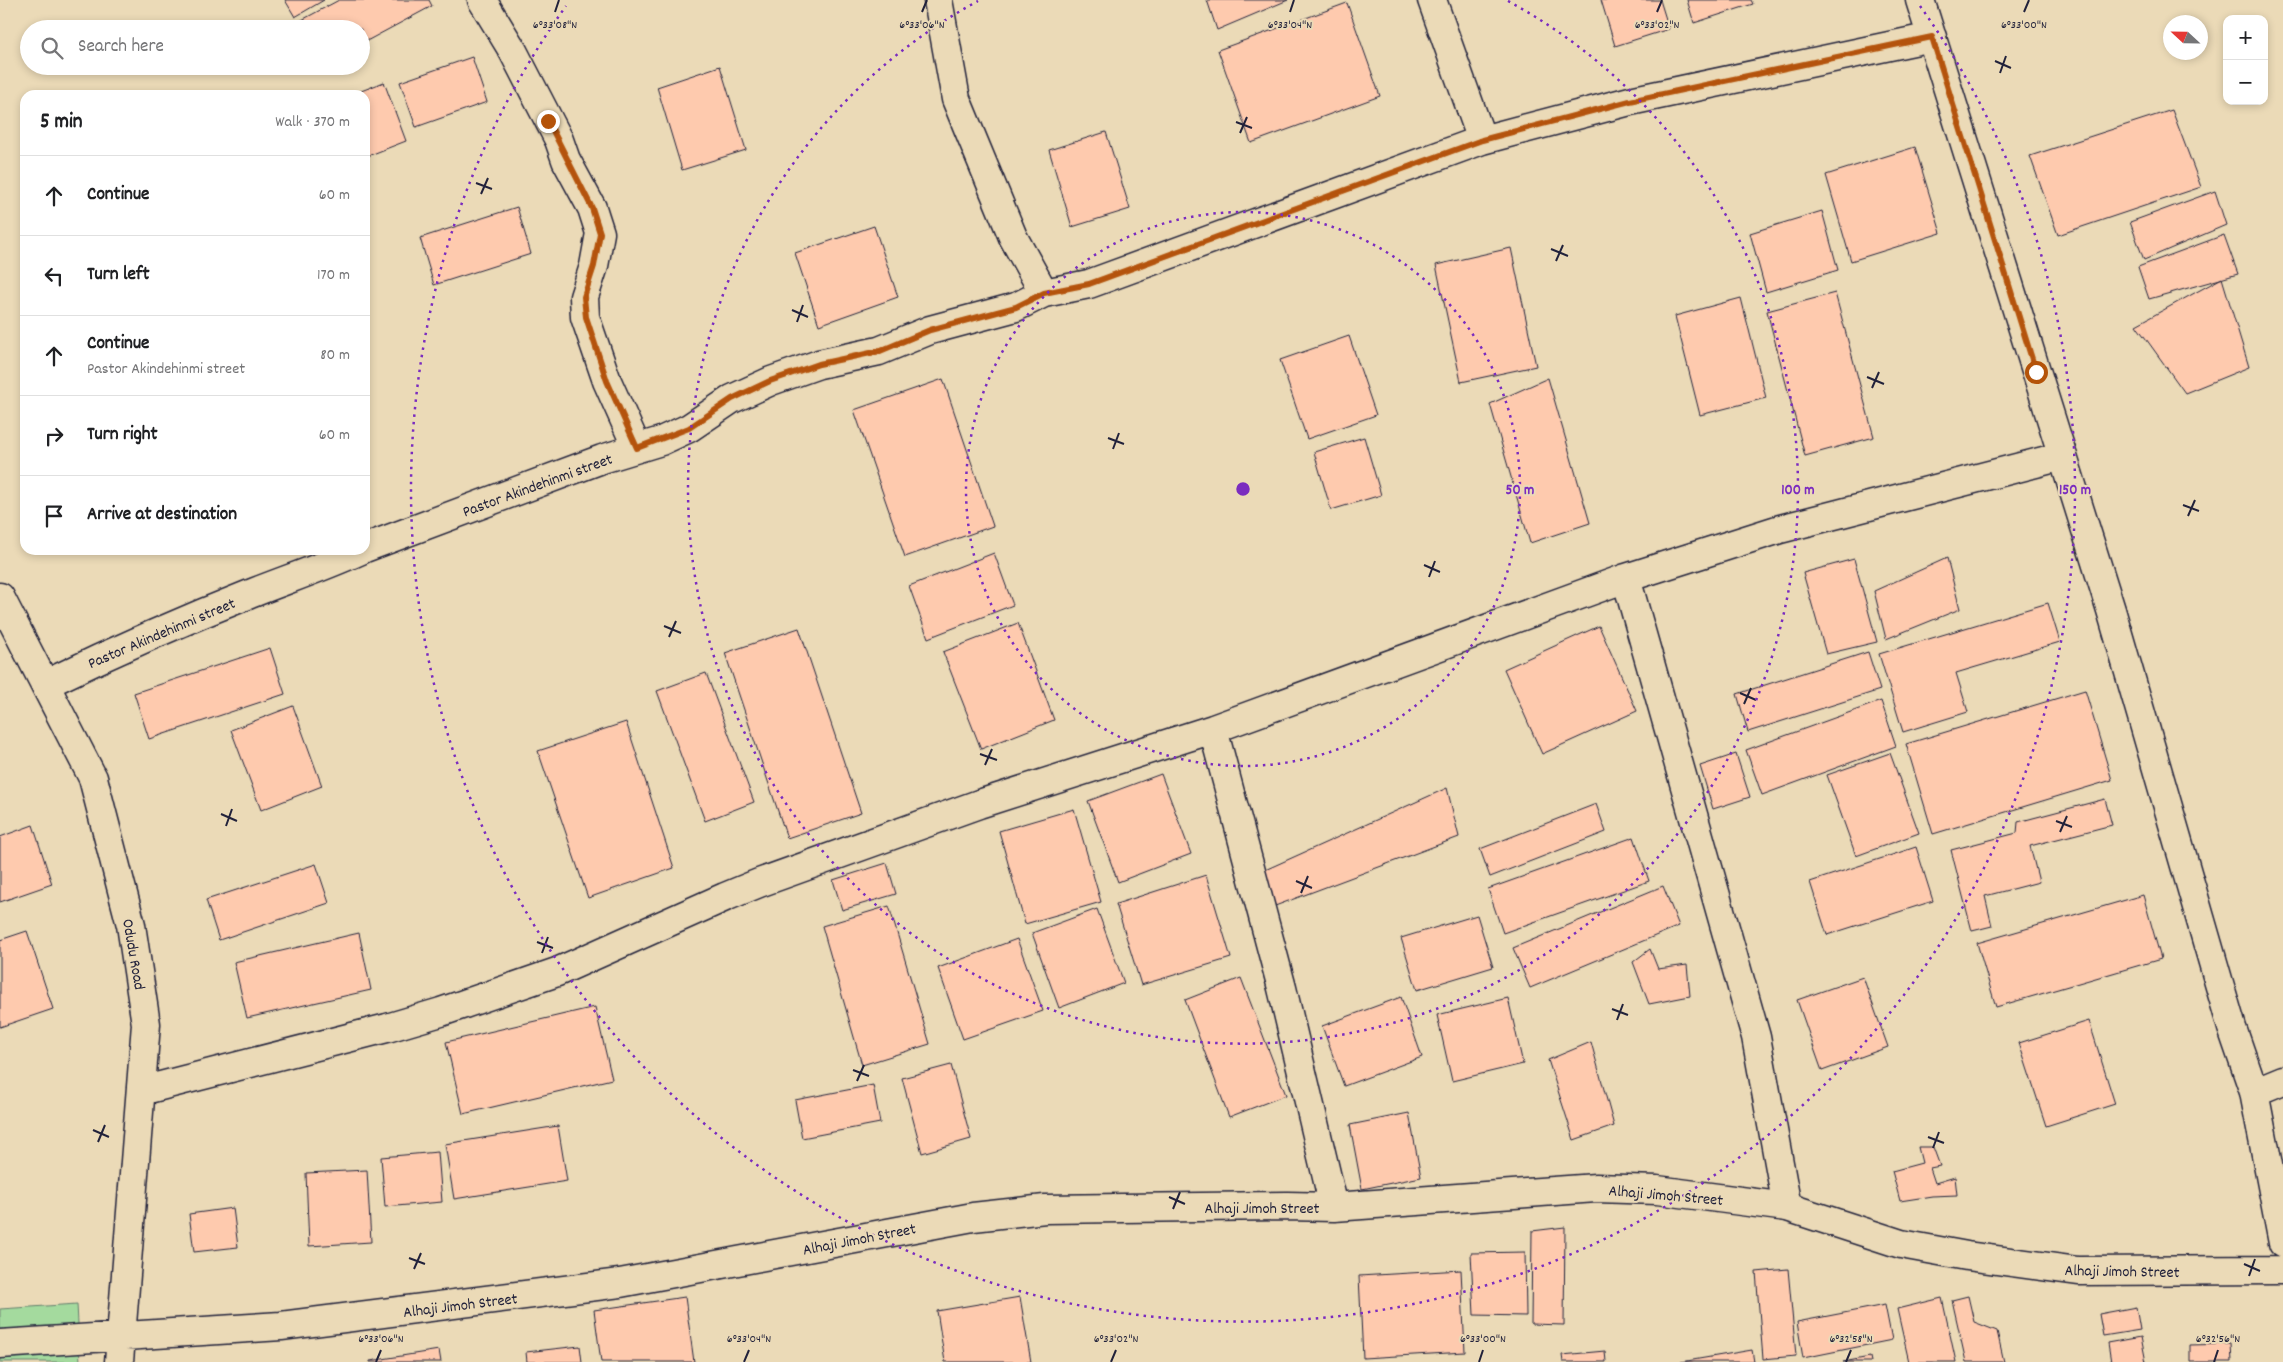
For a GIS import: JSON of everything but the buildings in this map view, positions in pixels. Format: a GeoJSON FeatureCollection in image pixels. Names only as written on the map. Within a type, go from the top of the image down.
{"type":"FeatureCollection","features":[{"type":"Feature","properties":{"kind":"street"},"geometry":{"type":"LineString","coordinates":[[482,0],[513,50],[559,140],[566,160],[592,208],[600,233],[594,266],[584,297],[586,317],[607,381],[637,448]]}},
{"type":"Feature","properties":{"kind":"street"},"geometry":{"type":"LineString","coordinates":[[938,0],[956,99],[1014,237],[1044,293]]}},
{"type":"Feature","properties":{"kind":"street"},"geometry":{"type":"LineString","coordinates":[[1432,0],[1482,140]]}},
{"type":"Feature","properties":{"kind":"street"},"geometry":{"type":"LineString","coordinates":[[1920,0],[2112,610],[2232,1028],[2254,1092],[2283,1243]]}},
{"type":"Feature","properties":{"kind":"street","name":"Pastor Akindehinmi street"},"geometry":{"type":"LineString","coordinates":[[370,546],[519,489],[689,428],[732,399],[770,381],[819,364],[880,351],[930,330],[1016,307],[1044,293],[1089,284],[1482,140],[1630,101],[1932,37]]}},
{"type":"Feature","properties":{"kind":"street"},"geometry":{"type":"LineString","coordinates":[[141,1091],[388,1028],[557,972],[725,897],[759,884],[980,804],[1213,729],[1626,578],[1780,529],[2063,456]]}},
{"type":"Feature","properties":{"kind":"street","name":"Pastor Akindehinmi street"},"geometry":{"type":"LineString","coordinates":[[46,684],[105,655],[201,614],[350,555]]}},
{"type":"Feature","properties":{"kind":"street"},"geometry":{"type":"LineString","coordinates":[[1626,578],[1756,1037],[1787,1208]]}},
{"type":"Feature","properties":{"kind":"street","name":"Odudu Road"},"geometry":{"type":"LineString","coordinates":[[0,597],[93,778],[131,925],[146,1024],[120,1350]]}},
{"type":"Feature","properties":{"kind":"street"},"geometry":{"type":"LineString","coordinates":[[1213,729],[1282,988],[1334,1207]]}},
{"type":"Feature","properties":{"kind":"street"},"geometry":{"type":"LineString","coordinates":[[2254,1092],[2283,1080]]}},
{"type":"Feature","properties":{"kind":"street","name":"Alhaji Jimoh Street"},"geometry":{"type":"LineString","coordinates":[[0,1344],[120,1350],[281,1326],[620,1283],[973,1217],[1027,1211],[1287,1206],[1334,1207],[1596,1188],[1657,1190],[1787,1208],[1901,1244],[1967,1256],[2078,1272],[2283,1270]]}},
{"type":"Feature","properties":{"kind":"green space"},"geometry":{"type":"Polygon","coordinates":[[[77,1304],[80,1362],[0,1362],[0,1309],[77,1304]]]}},
{"type":"Feature","properties":{"kind":"route"},"geometry":{"type":"LineString","coordinates":[[548,121],[559,140],[566,160],[592,208],[600,233],[594,266],[584,297],[586,317],[594,348],[637,448],[660,441],[689,428],[732,399],[770,381],[819,364],[880,351],[930,330],[980,315],[1016,307],[1044,293],[1069,290],[1089,284],[1222,237],[1482,140],[1630,101],[1932,37],[2036,372]]}}]}
